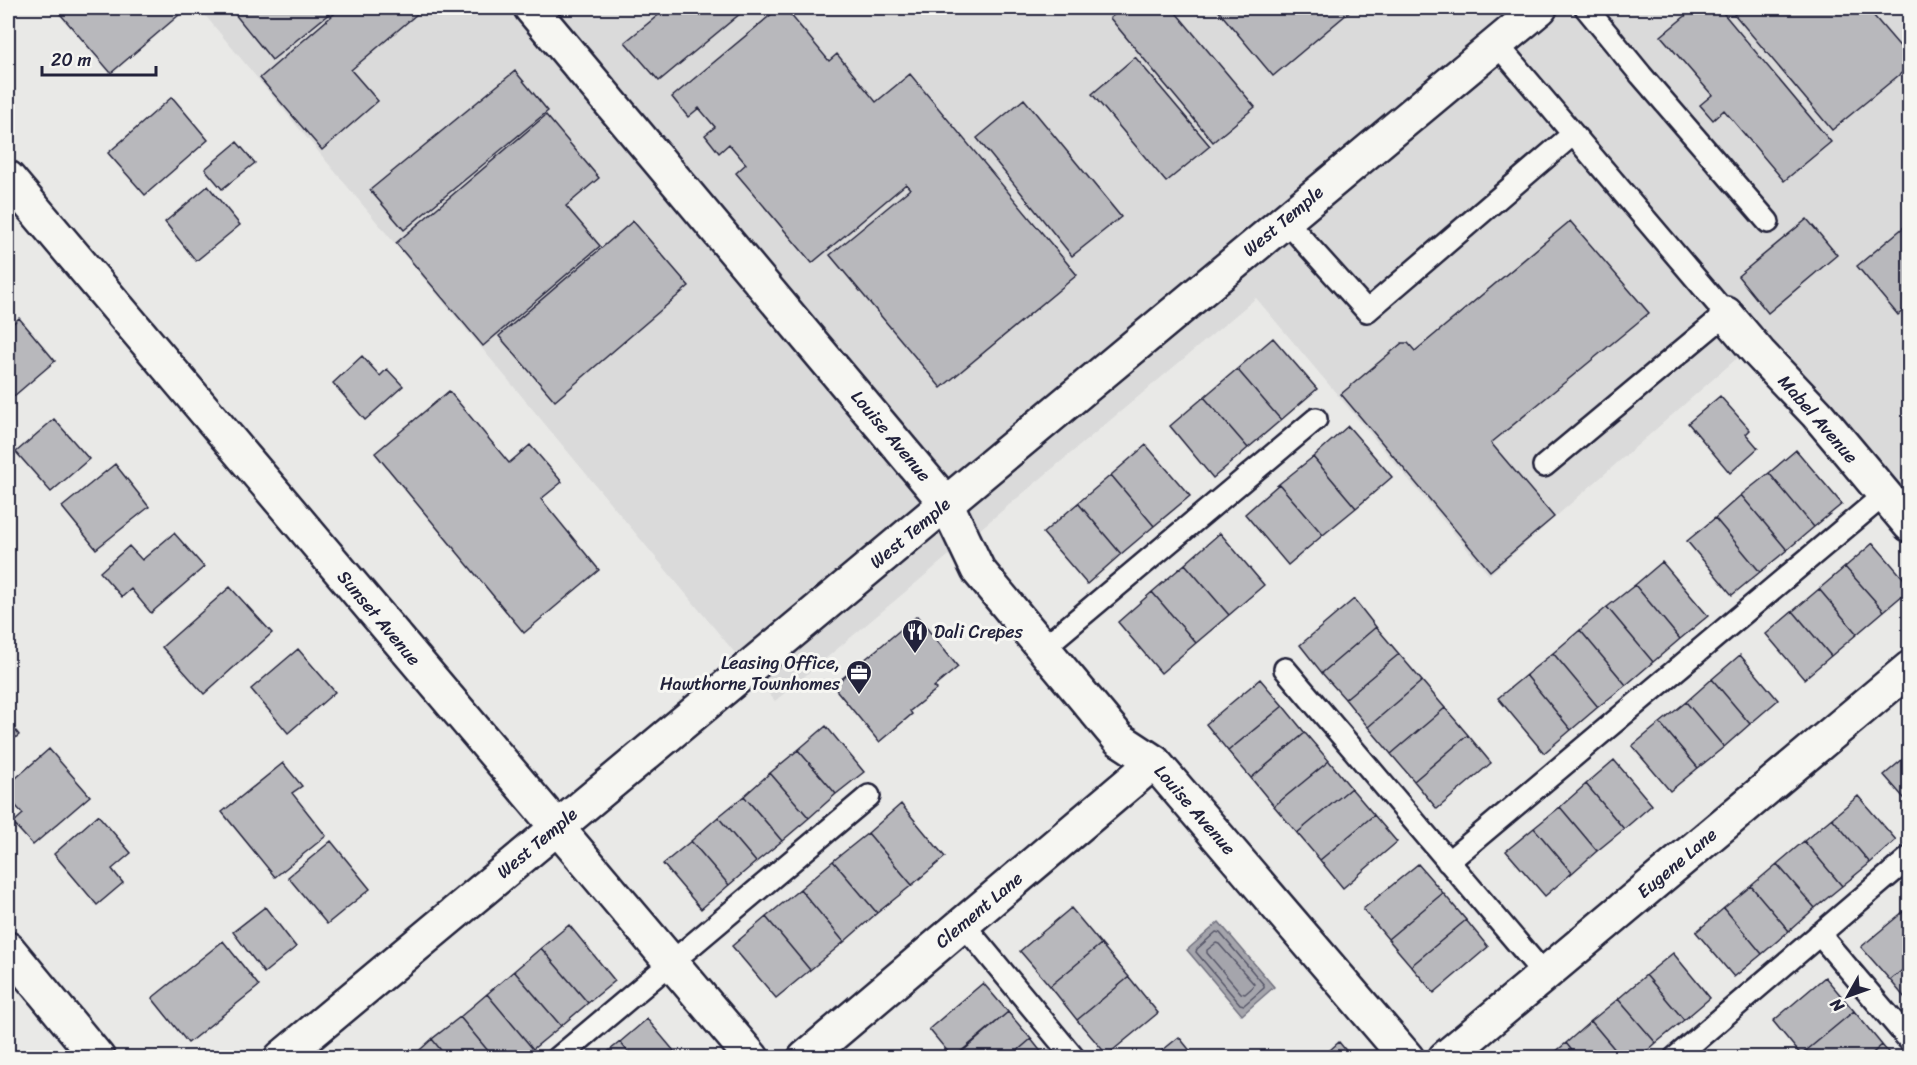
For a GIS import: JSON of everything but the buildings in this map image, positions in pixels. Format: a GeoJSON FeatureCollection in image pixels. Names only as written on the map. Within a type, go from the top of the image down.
{"type":"FeatureCollection","features":[{"type":"Feature","properties":{"kind":"street","name":"Louise Avenue"},"geometry":{"type":"LineString","coordinates":[[531,8],[946,503],[978,570],[1042,649],[1119,739],[1154,762],[1407,1058]]}},
{"type":"Feature","properties":{"kind":"street","name":"West Temple"},"geometry":{"type":"LineString","coordinates":[[281,1058],[555,827],[1540,8]]}},
{"type":"Feature","properties":{"kind":"street","name":"Sunset Avenue"},"geometry":{"type":"LineString","coordinates":[[8,178],[752,1058]]}},
{"type":"Feature","properties":{"kind":"street","name":"Mabel Avenue"},"geometry":{"type":"LineString","coordinates":[[1726,314],[1759,353],[1817,414],[1910,525]]}},
{"type":"Feature","properties":{"kind":"street","name":"Eugene Lane"},"geometry":{"type":"LineString","coordinates":[[1445,1058],[1910,668]]}},
{"type":"Feature","properties":{"kind":"street","name":"Clement Lane"},"geometry":{"type":"LineString","coordinates":[[805,1058],[1154,762]]}},
{"type":"Feature","properties":{"kind":"street"},"geometry":{"type":"LineString","coordinates":[[8,950],[98,1058]]}},
{"type":"Feature","properties":{"kind":"lane"},"geometry":{"type":"LineString","coordinates":[[1586,8],[1768,222]]}},
{"type":"Feature","properties":{"kind":"lane"},"geometry":{"type":"LineString","coordinates":[[1496,44],[1726,314],[1544,466]]}},
{"type":"Feature","properties":{"kind":"lane"},"geometry":{"type":"LineString","coordinates":[[1285,219],[1367,311],[1572,135]]}},
{"type":"Feature","properties":{"kind":"lane"},"geometry":{"type":"LineString","coordinates":[[1042,649],[1316,419]]}},
{"type":"Feature","properties":{"kind":"lane"},"geometry":{"type":"LineString","coordinates":[[1448,862],[1884,495]]}},
{"type":"Feature","properties":{"kind":"lane"},"geometry":{"type":"LineString","coordinates":[[1285,669],[1544,974]]}},
{"type":"Feature","properties":{"kind":"lane"},"geometry":{"type":"LineString","coordinates":[[558,1058],[869,796]]}},
{"type":"Feature","properties":{"kind":"lane"},"geometry":{"type":"LineString","coordinates":[[1675,1058],[1910,857]]}},
{"type":"Feature","properties":{"kind":"lane"},"geometry":{"type":"LineString","coordinates":[[963,924],[1074,1058]]}},
{"type":"Feature","properties":{"kind":"lane"},"geometry":{"type":"LineString","coordinates":[[1819,934],[1910,1041]]}},
{"type":"Feature","properties":{"kind":"shaded area"},"geometry":{"type":"Polygon","coordinates":[[[199,8],[1909,8],[1909,512],[1759,339],[1489,575],[1256,298],[775,701],[199,8]]]}},
{"type":"Feature","properties":{"kind":"water"},"geometry":{"type":"Polygon","coordinates":[[[1219,922],[1274,987],[1242,1015],[1187,950],[1219,922]]]}},
{"type":"Feature","properties":{"kind":"place","name":"Dali Crepes"},"geometry":{"type":"Point","coordinates":[915,655]}},
{"type":"Feature","properties":{"kind":"place","name":"Leasing Office, Hawthorne Townhomes"},"geometry":{"type":"Point","coordinates":[859,696]}}]}
